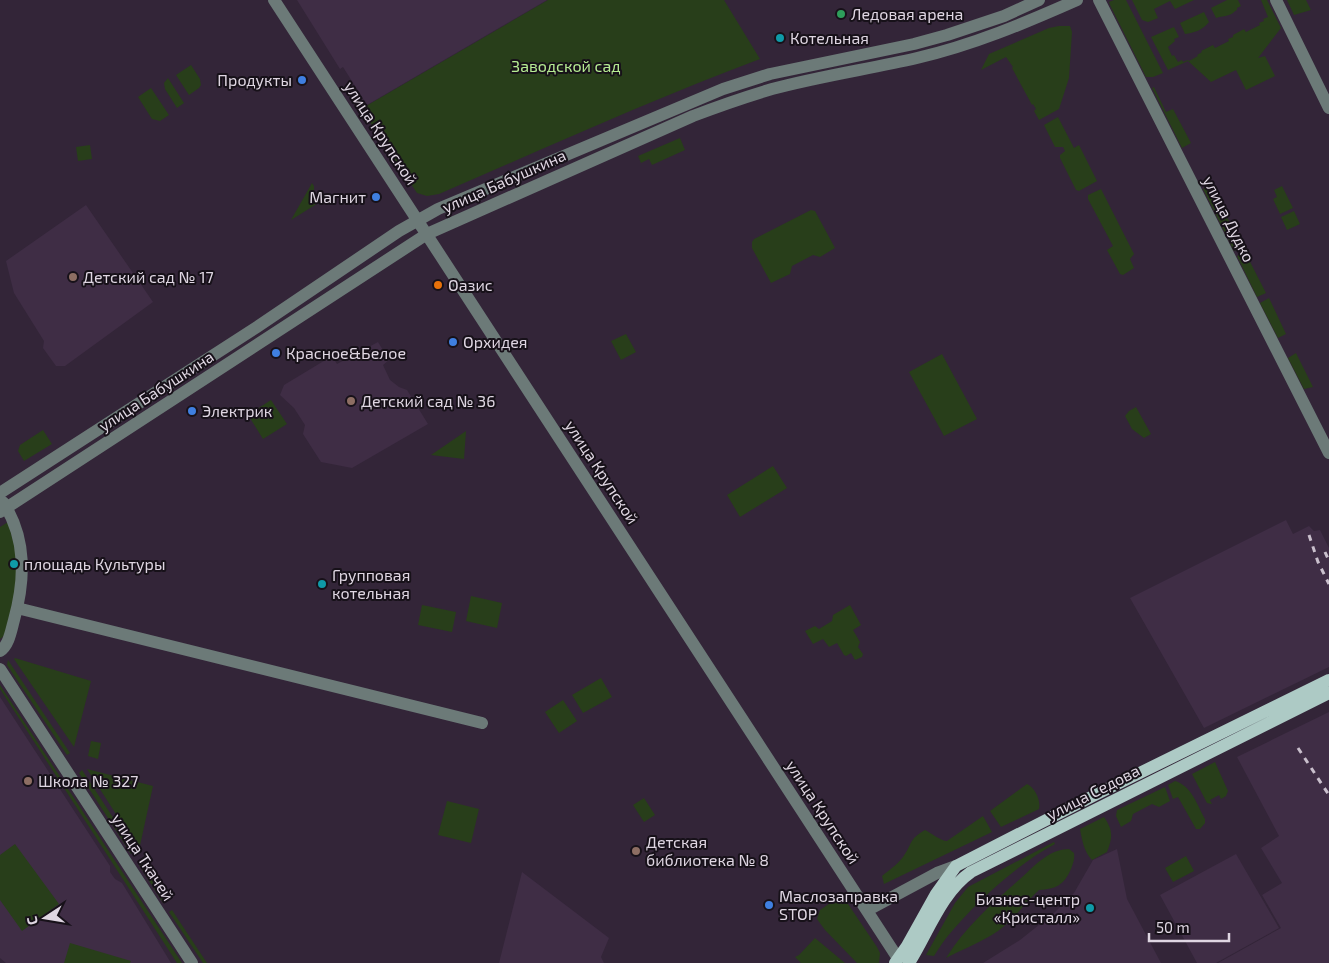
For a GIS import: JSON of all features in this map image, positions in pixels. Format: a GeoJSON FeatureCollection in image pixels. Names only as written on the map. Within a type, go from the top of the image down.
{"type":"FeatureCollection","features":[{"type":"Feature","properties":{"kind":"main road","name":"улица Седова"},"geometry":{"type":"LineString","coordinates":[[901,962],[939,889],[956,866],[1099,793],[1329,680]]}},
{"type":"Feature","properties":{"kind":"main road","name":"улица Седова"},"geometry":{"type":"LineString","coordinates":[[901,962],[957,883],[971,872],[1329,693]]}},
{"type":"Feature","properties":{"kind":"street","name":"улица Крупской"},"geometry":{"type":"LineString","coordinates":[[274,0],[901,962]]}},
{"type":"Feature","properties":{"kind":"street","name":"улица Бабушкина"},"geometry":{"type":"LineString","coordinates":[[0,493],[257,327],[418,220],[438,209],[723,89],[770,74],[914,44],[947,35],[1004,16],[1039,0]]}},
{"type":"Feature","properties":{"kind":"street","name":"улица Бабушкина"},"geometry":{"type":"LineString","coordinates":[[2,506],[427,234],[685,120],[728,103],[773,89],[918,58],[972,43],[1077,0]]}},
{"type":"Feature","properties":{"kind":"street","name":"улица Дудко"},"geometry":{"type":"LineString","coordinates":[[1100,0],[1329,453]]}},
{"type":"Feature","properties":{"kind":"street"},"geometry":{"type":"LineString","coordinates":[[1276,0],[1329,108]]}},
{"type":"Feature","properties":{"kind":"street"},"geometry":{"type":"LineString","coordinates":[[2,506],[12,517],[22,554],[21,591],[9,638],[2,650]]}},
{"type":"Feature","properties":{"kind":"street"},"geometry":{"type":"LineString","coordinates":[[17,608],[482,723]]}},
{"type":"Feature","properties":{"kind":"street","name":"улица Ткачей"},"geometry":{"type":"LineString","coordinates":[[0,669],[192,963]]}},
{"type":"Feature","properties":{"kind":"street","name":"улица Седова"},"geometry":{"type":"LineString","coordinates":[[868,910],[937,873],[956,866]]}},
{"type":"Feature","properties":{"kind":"shaded area"},"geometry":{"type":"Polygon","coordinates":[[[297,0],[547,0],[367,105],[343,67],[340,69],[297,0]]]}},
{"type":"Feature","properties":{"kind":"shaded area","name":"Детский сад № 17"},"geometry":{"type":"Polygon","coordinates":[[[86,205],[153,302],[65,366],[56,366],[43,348],[44,341],[14,293],[6,261],[86,205]]]}},
{"type":"Feature","properties":{"kind":"shaded area","name":"Детский сад № 36"},"geometry":{"type":"Polygon","coordinates":[[[378,342],[389,360],[383,365],[390,380],[407,390],[428,424],[352,468],[321,462],[303,434],[305,425],[294,408],[280,395],[284,385],[332,356],[337,364],[378,342]]]}},
{"type":"Feature","properties":{"kind":"shaded area"},"geometry":{"type":"Polygon","coordinates":[[[1286,520],[1293,534],[1309,526],[1314,531],[1320,530],[1329,548],[1329,667],[1204,728],[1130,598],[1286,520]]]}},
{"type":"Feature","properties":{"kind":"shaded area","name":"Школа № 327"},"geometry":{"type":"Polygon","coordinates":[[[0,697],[110,866],[110,872],[115,879],[122,883],[171,963],[6,963],[0,958],[0,697]]]}},
{"type":"Feature","properties":{"kind":"shaded area"},"geometry":{"type":"Polygon","coordinates":[[[1329,712],[1329,963],[1218,963],[1281,928],[1262,895],[1282,883],[1261,848],[1279,836],[1237,757],[1329,712]]]}},
{"type":"Feature","properties":{"kind":"shaded area"},"geometry":{"type":"Polygon","coordinates":[[[1117,849],[1127,899],[1161,963],[983,963],[1020,940],[1054,913],[1074,893],[1093,860],[1117,849]]]}},
{"type":"Feature","properties":{"kind":"shaded area"},"geometry":{"type":"Polygon","coordinates":[[[1236,854],[1279,928],[1216,963],[1197,963],[1160,895],[1236,854]]]}},
{"type":"Feature","properties":{"kind":"shaded area"},"geometry":{"type":"Polygon","coordinates":[[[522,872],[609,938],[601,957],[604,963],[499,963],[522,872]]]}},
{"type":"Feature","properties":{"kind":"green space","name":"Заводской сад"},"geometry":{"type":"Polygon","coordinates":[[[548,0],[724,0],[760,59],[638,108],[439,194],[427,196],[417,193],[361,109],[548,0]]]}},
{"type":"Feature","properties":{"kind":"green space"},"geometry":{"type":"Polygon","coordinates":[[[1126,0],[1163,73],[1153,77],[1146,77],[1110,5],[1109,2],[1126,0]]]}},
{"type":"Feature","properties":{"kind":"green space"},"geometry":{"type":"Polygon","coordinates":[[[1132,0],[1194,0],[1175,9],[1170,1],[1154,9],[1158,18],[1148,22],[1142,20],[1132,0]]]}},
{"type":"Feature","properties":{"kind":"green space"},"geometry":{"type":"Polygon","coordinates":[[[1227,0],[1238,0],[1241,6],[1227,16],[1216,18],[1211,8],[1227,0]]]}},
{"type":"Feature","properties":{"kind":"green space"},"geometry":{"type":"Polygon","coordinates":[[[1261,0],[1267,0],[1281,28],[1258,58],[1265,56],[1275,76],[1246,90],[1236,70],[1211,82],[1188,61],[1168,70],[1151,37],[1174,27],[1179,37],[1174,39],[1175,41],[1168,47],[1172,56],[1174,55],[1178,62],[1182,60],[1183,62],[1188,60],[1189,61],[1198,56],[1201,51],[1213,45],[1215,48],[1229,41],[1228,39],[1233,37],[1233,35],[1244,29],[1246,32],[1260,25],[1259,23],[1264,21],[1263,19],[1268,17],[1261,0]]]}},
{"type":"Feature","properties":{"kind":"green space"},"geometry":{"type":"Polygon","coordinates":[[[1287,0],[1306,0],[1311,10],[1294,15],[1287,0]]]}},
{"type":"Feature","properties":{"kind":"green space"},"geometry":{"type":"Polygon","coordinates":[[[1204,12],[1209,22],[1207,25],[1198,31],[1185,34],[1180,23],[1204,12]]]}},
{"type":"Feature","properties":{"kind":"green space"},"geometry":{"type":"Polygon","coordinates":[[[1070,26],[1072,32],[1069,78],[1059,109],[1039,120],[1034,111],[1036,109],[1006,57],[981,70],[989,54],[1049,28],[1070,26]]]}},
{"type":"Feature","properties":{"kind":"green space"},"geometry":{"type":"Polygon","coordinates":[[[191,65],[200,79],[201,85],[189,95],[176,75],[191,65]]]}},
{"type":"Feature","properties":{"kind":"green space"},"geometry":{"type":"Polygon","coordinates":[[[168,78],[184,103],[177,108],[165,89],[164,83],[168,78]]]}},
{"type":"Feature","properties":{"kind":"green space"},"geometry":{"type":"Polygon","coordinates":[[[1154,87],[1166,112],[1173,109],[1191,143],[1182,148],[1152,88],[1154,87]]]}},
{"type":"Feature","properties":{"kind":"green space"},"geometry":{"type":"Polygon","coordinates":[[[151,88],[169,115],[160,121],[152,119],[138,97],[151,88]]]}},
{"type":"Feature","properties":{"kind":"green space"},"geometry":{"type":"Polygon","coordinates":[[[1058,117],[1074,148],[1079,145],[1097,181],[1079,191],[1076,190],[1060,158],[1060,155],[1065,151],[1063,147],[1055,147],[1044,125],[1058,117]]]}},
{"type":"Feature","properties":{"kind":"green space"},"geometry":{"type":"Polygon","coordinates":[[[680,138],[685,150],[652,165],[649,159],[641,163],[638,156],[680,138]]]}},
{"type":"Feature","properties":{"kind":"green space"},"geometry":{"type":"Polygon","coordinates":[[[90,145],[92,159],[78,161],[76,147],[90,145]]]}},
{"type":"Feature","properties":{"kind":"green space"},"geometry":{"type":"Polygon","coordinates":[[[312,183],[314,194],[323,200],[291,220],[312,183]]]}},
{"type":"Feature","properties":{"kind":"green space"},"geometry":{"type":"Polygon","coordinates":[[[1211,185],[1242,247],[1234,251],[1203,189],[1211,185]]]}},
{"type":"Feature","properties":{"kind":"green space"},"geometry":{"type":"Polygon","coordinates":[[[1282,186],[1293,208],[1280,214],[1273,199],[1277,197],[1274,190],[1282,186]]]}},
{"type":"Feature","properties":{"kind":"green space"},"geometry":{"type":"Polygon","coordinates":[[[1101,189],[1134,254],[1130,259],[1134,268],[1123,275],[1120,274],[1107,250],[1113,246],[1088,199],[1088,195],[1101,189]]]}},
{"type":"Feature","properties":{"kind":"green space"},"geometry":{"type":"Polygon","coordinates":[[[811,210],[815,211],[835,248],[820,257],[813,255],[792,266],[790,274],[771,283],[752,248],[752,242],[754,239],[811,210]]]}},
{"type":"Feature","properties":{"kind":"green space"},"geometry":{"type":"Polygon","coordinates":[[[1294,211],[1300,224],[1287,230],[1281,217],[1294,211]]]}},
{"type":"Feature","properties":{"kind":"green space"},"geometry":{"type":"Polygon","coordinates":[[[1245,252],[1266,293],[1257,297],[1237,256],[1245,252]]]}},
{"type":"Feature","properties":{"kind":"green space"},"geometry":{"type":"Polygon","coordinates":[[[1269,298],[1286,334],[1278,338],[1260,303],[1269,298]]]}},
{"type":"Feature","properties":{"kind":"green space"},"geometry":{"type":"Polygon","coordinates":[[[626,334],[636,352],[621,360],[611,341],[626,334]]]}},
{"type":"Feature","properties":{"kind":"green space"},"geometry":{"type":"Polygon","coordinates":[[[1296,353],[1313,387],[1304,389],[1288,358],[1296,353]]]}},
{"type":"Feature","properties":{"kind":"green space"},"geometry":{"type":"Polygon","coordinates":[[[942,354],[977,419],[944,436],[909,372],[942,354]]]}},
{"type":"Feature","properties":{"kind":"green space"},"geometry":{"type":"Polygon","coordinates":[[[271,400],[287,424],[263,439],[248,415],[271,400]]]}},
{"type":"Feature","properties":{"kind":"green space"},"geometry":{"type":"Polygon","coordinates":[[[1136,407],[1151,434],[1144,438],[1132,429],[1125,416],[1136,407]]]}},
{"type":"Feature","properties":{"kind":"green space"},"geometry":{"type":"Polygon","coordinates":[[[43,430],[52,444],[24,461],[18,451],[20,445],[43,430]]]}},
{"type":"Feature","properties":{"kind":"green space"},"geometry":{"type":"Polygon","coordinates":[[[466,431],[464,459],[431,455],[466,431]]]}},
{"type":"Feature","properties":{"kind":"green space"},"geometry":{"type":"Polygon","coordinates":[[[773,466],[787,488],[740,517],[727,495],[773,466]]]}},
{"type":"Feature","properties":{"kind":"green space"},"geometry":{"type":"Polygon","coordinates":[[[8,522],[17,555],[16,590],[5,635],[0,639],[0,527],[8,522]]]}},
{"type":"Feature","properties":{"kind":"green space"},"geometry":{"type":"Polygon","coordinates":[[[471,596],[502,603],[497,628],[466,621],[471,596]]]}},
{"type":"Feature","properties":{"kind":"green space"},"geometry":{"type":"Polygon","coordinates":[[[422,605],[456,612],[452,632],[418,625],[422,605]]]}},
{"type":"Feature","properties":{"kind":"green space"},"geometry":{"type":"Polygon","coordinates":[[[850,605],[861,625],[853,630],[860,642],[858,647],[863,654],[862,657],[855,660],[851,653],[846,656],[844,655],[837,643],[829,647],[823,639],[813,644],[805,631],[815,626],[819,629],[832,621],[833,615],[850,605]]]}},
{"type":"Feature","properties":{"kind":"green space"},"geometry":{"type":"Polygon","coordinates":[[[14,659],[91,681],[74,747],[14,659]]]}},
{"type":"Feature","properties":{"kind":"green space"},"geometry":{"type":"Polygon","coordinates":[[[8,660],[70,753],[67,755],[7,665],[8,660]]]}},
{"type":"Feature","properties":{"kind":"green space"},"geometry":{"type":"Polygon","coordinates":[[[601,678],[612,697],[583,713],[572,695],[601,678]]]}},
{"type":"Feature","properties":{"kind":"green space"},"geometry":{"type":"Polygon","coordinates":[[[0,685],[182,963],[177,963],[0,689],[0,685]]]}},
{"type":"Feature","properties":{"kind":"green space"},"geometry":{"type":"Polygon","coordinates":[[[563,700],[577,721],[559,733],[545,712],[563,700]]]}},
{"type":"Feature","properties":{"kind":"green space"},"geometry":{"type":"Polygon","coordinates":[[[91,741],[101,743],[98,759],[88,756],[91,741]]]}},
{"type":"Feature","properties":{"kind":"green space"},"geometry":{"type":"Polygon","coordinates":[[[1215,762],[1228,791],[1226,796],[1221,799],[1219,795],[1210,800],[1212,804],[1207,803],[1192,774],[1215,762]]]}},
{"type":"Feature","properties":{"kind":"green space"},"geometry":{"type":"Polygon","coordinates":[[[87,769],[153,786],[139,850],[87,769]]]}},
{"type":"Feature","properties":{"kind":"green space"},"geometry":{"type":"Polygon","coordinates":[[[82,770],[135,851],[131,854],[79,773],[82,770]]]}},
{"type":"Feature","properties":{"kind":"green space"},"geometry":{"type":"Polygon","coordinates":[[[1175,781],[1181,783],[1190,792],[1205,819],[1205,823],[1200,829],[1196,829],[1178,797],[1173,799],[1168,785],[1175,781]]]}},
{"type":"Feature","properties":{"kind":"green space"},"geometry":{"type":"Polygon","coordinates":[[[1027,784],[1033,788],[1037,795],[1039,809],[1001,827],[990,811],[1027,784]]]}},
{"type":"Feature","properties":{"kind":"green space"},"geometry":{"type":"Polygon","coordinates":[[[1165,787],[1170,801],[1159,807],[1152,804],[1133,814],[1131,821],[1121,827],[1116,816],[1117,810],[1165,787]]]}},
{"type":"Feature","properties":{"kind":"green space"},"geometry":{"type":"Polygon","coordinates":[[[644,798],[655,815],[644,822],[633,805],[644,798]]]}},
{"type":"Feature","properties":{"kind":"green space"},"geometry":{"type":"Polygon","coordinates":[[[447,801],[479,809],[471,843],[438,835],[447,801]]]}},
{"type":"Feature","properties":{"kind":"green space"},"geometry":{"type":"Polygon","coordinates":[[[983,816],[992,832],[884,884],[882,876],[901,860],[913,839],[920,833],[925,830],[947,841],[983,816]]]}},
{"type":"Feature","properties":{"kind":"green space"},"geometry":{"type":"Polygon","coordinates":[[[1104,817],[1111,834],[1110,842],[1107,852],[1092,860],[1085,850],[1080,829],[1104,817]]]}},
{"type":"Feature","properties":{"kind":"green space"},"geometry":{"type":"Polygon","coordinates":[[[1054,842],[1055,844],[1026,862],[983,898],[947,937],[934,956],[926,955],[955,903],[968,887],[1054,842]]]}},
{"type":"Feature","properties":{"kind":"green space"},"geometry":{"type":"Polygon","coordinates":[[[15,844],[59,904],[22,931],[0,900],[0,855],[15,844]]]}},
{"type":"Feature","properties":{"kind":"green space"},"geometry":{"type":"Polygon","coordinates":[[[1069,849],[1074,853],[1074,859],[1071,869],[1059,885],[1050,889],[1039,890],[998,931],[946,958],[980,916],[1036,864],[1052,853],[1069,849]]]}},
{"type":"Feature","properties":{"kind":"green space"},"geometry":{"type":"Polygon","coordinates":[[[1186,856],[1194,871],[1173,882],[1165,868],[1186,856]]]}},
{"type":"Feature","properties":{"kind":"green space"},"geometry":{"type":"Polygon","coordinates":[[[143,863],[167,900],[163,903],[139,865],[143,863]]]}},
{"type":"Feature","properties":{"kind":"green space"},"geometry":{"type":"Polygon","coordinates":[[[842,895],[877,947],[880,953],[879,963],[857,963],[817,919],[820,910],[842,895]]]}},
{"type":"Feature","properties":{"kind":"green space"},"geometry":{"type":"Polygon","coordinates":[[[172,910],[207,963],[203,963],[169,912],[172,910]]]}},
{"type":"Feature","properties":{"kind":"green space"},"geometry":{"type":"Polygon","coordinates":[[[815,938],[845,963],[801,963],[795,957],[815,938]]]}},
{"type":"Feature","properties":{"kind":"green space"},"geometry":{"type":"Polygon","coordinates":[[[70,943],[131,961],[130,963],[64,963],[70,943]]]}},
{"type":"Feature","properties":{"kind":"railway"},"geometry":{"type":"LineString","coordinates":[[1309,535],[1318,562],[1329,584]]}},
{"type":"Feature","properties":{"kind":"railway"},"geometry":{"type":"LineString","coordinates":[[1325,552],[1329,561]]}},
{"type":"Feature","properties":{"kind":"railway"},"geometry":{"type":"LineString","coordinates":[[1298,748],[1329,795]]}},
{"type":"Feature","properties":{"kind":"place","name":"Ледовая арена"},"geometry":{"type":"Point","coordinates":[841,14]}},
{"type":"Feature","properties":{"kind":"place","name":"Котельная"},"geometry":{"type":"Point","coordinates":[780,38]}},
{"type":"Feature","properties":{"kind":"place","name":"Продукты"},"geometry":{"type":"Point","coordinates":[302,80]}},
{"type":"Feature","properties":{"kind":"place","name":"Магнит"},"geometry":{"type":"Point","coordinates":[376,197]}},
{"type":"Feature","properties":{"kind":"place","name":"Детский сад № 17"},"geometry":{"type":"Point","coordinates":[73,277]}},
{"type":"Feature","properties":{"kind":"place","name":"Оазис"},"geometry":{"type":"Point","coordinates":[438,285]}},
{"type":"Feature","properties":{"kind":"place","name":"Орхидея"},"geometry":{"type":"Point","coordinates":[453,342]}},
{"type":"Feature","properties":{"kind":"place","name":"Красное&Белое"},"geometry":{"type":"Point","coordinates":[276,353]}},
{"type":"Feature","properties":{"kind":"place","name":"Детский сад № 36"},"geometry":{"type":"Point","coordinates":[351,401]}},
{"type":"Feature","properties":{"kind":"place","name":"Электрик"},"geometry":{"type":"Point","coordinates":[192,411]}},
{"type":"Feature","properties":{"kind":"place","name":"площадь Культуры"},"geometry":{"type":"Point","coordinates":[14,564]}},
{"type":"Feature","properties":{"kind":"place","name":"Групповая котельная"},"geometry":{"type":"Point","coordinates":[322,584]}},
{"type":"Feature","properties":{"kind":"place","name":"Школа № 327"},"geometry":{"type":"Point","coordinates":[28,781]}},
{"type":"Feature","properties":{"kind":"place","name":"Детская библиотека № 8"},"geometry":{"type":"Point","coordinates":[636,851]}},
{"type":"Feature","properties":{"kind":"place","name":"Маслозаправка STOP"},"geometry":{"type":"Point","coordinates":[769,905]}},
{"type":"Feature","properties":{"kind":"place","name":"Бизнес-центр «Кристалл»"},"geometry":{"type":"Point","coordinates":[1090,908]}}]}
